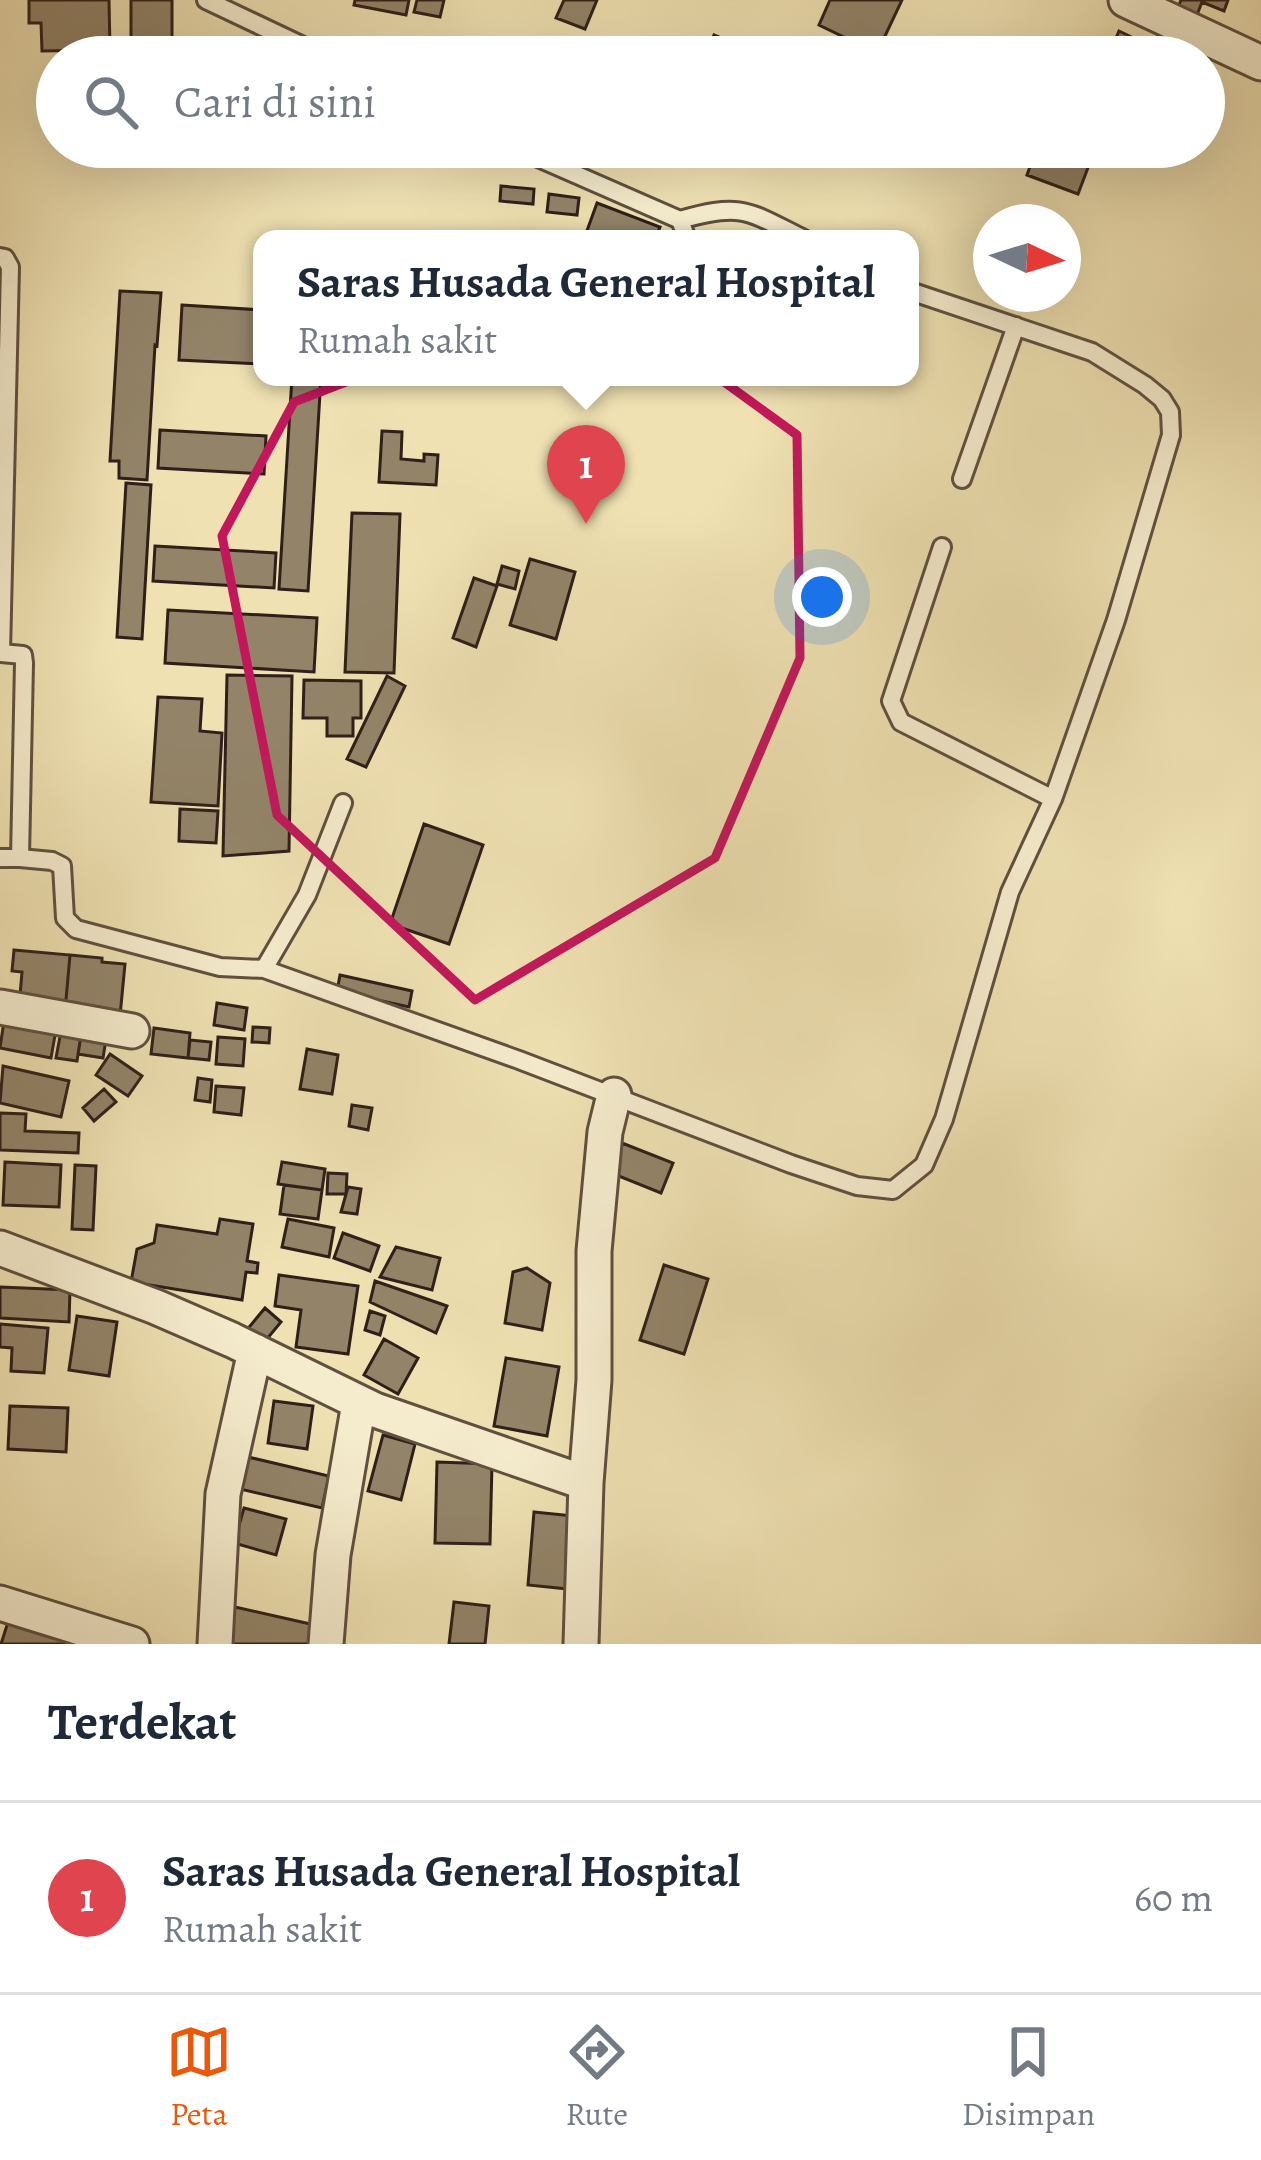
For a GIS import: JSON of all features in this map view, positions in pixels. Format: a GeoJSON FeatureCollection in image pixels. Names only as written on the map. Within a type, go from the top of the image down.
{"type":"FeatureCollection","features":[{"type":"Feature","properties":{"kind":"street"},"geometry":{"type":"LineString","coordinates":[[1126,0],[1203,36]]}},
{"type":"Feature","properties":{"kind":"street"},"geometry":{"type":"LineString","coordinates":[[1225,46],[1261,63]]}},
{"type":"Feature","properties":{"kind":"street"},"geometry":{"type":"LineString","coordinates":[[0,1007],[132,1031]]}},
{"type":"Feature","properties":{"kind":"street"},"geometry":{"type":"LineString","coordinates":[[581,1644],[594,1380],[594,1250],[605,1132],[614,1095]]}},
{"type":"Feature","properties":{"kind":"street"},"geometry":{"type":"LineString","coordinates":[[0,1248],[156,1307],[359,1403],[586,1483]]}},
{"type":"Feature","properties":{"kind":"street"},"geometry":{"type":"LineString","coordinates":[[215,1644],[223,1494],[255,1351]]}},
{"type":"Feature","properties":{"kind":"street"},"geometry":{"type":"LineString","coordinates":[[326,1644],[334,1555],[359,1403]]}},
{"type":"Feature","properties":{"kind":"street"},"geometry":{"type":"LineString","coordinates":[[0,1603],[132,1644]]}},
{"type":"Feature","properties":{"kind":"lane"},"geometry":{"type":"LineString","coordinates":[[206,0],[282,36]]}},
{"type":"Feature","properties":{"kind":"lane"},"geometry":{"type":"LineString","coordinates":[[561,168],[680,220],[724,208],[749,212],[786,230]]}},
{"type":"Feature","properties":{"kind":"lane"},"geometry":{"type":"LineString","coordinates":[[680,220],[684,230]]}},
{"type":"Feature","properties":{"kind":"lane"},"geometry":{"type":"LineString","coordinates":[[0,256],[10,267],[0,652],[20,653],[24,658],[20,858]]}},
{"type":"Feature","properties":{"kind":"lane"},"geometry":{"type":"LineString","coordinates":[[0,858],[52,860],[62,866],[65,918],[76,929],[220,967],[264,969],[857,1186],[892,1190],[924,1165],[944,1119],[1010,892],[1053,799],[1116,620],[1171,435],[1170,412],[1162,399],[1092,352],[919,294]]}},
{"type":"Feature","properties":{"kind":"lane"},"geometry":{"type":"LineString","coordinates":[[962,479],[1016,326]]}},
{"type":"Feature","properties":{"kind":"lane"},"geometry":{"type":"LineString","coordinates":[[942,547],[891,701],[893,709],[901,722],[1053,799]]}},
{"type":"Feature","properties":{"kind":"lane"},"geometry":{"type":"LineString","coordinates":[[264,969],[307,895],[343,803]]}},
{"type":"Feature","properties":{"kind":"highlighted area"},"geometry":{"type":"Polygon","coordinates":[[[593,287],[797,435],[800,658],[715,858],[475,1000],[277,815],[222,536],[294,402],[593,287]]]}},
{"type":"Feature","properties":{"kind":"building"},"geometry":{"type":"Polygon","coordinates":[[[29,0],[109,0],[110,36],[41,36],[41,23],[29,23],[29,0]]]}},
{"type":"Feature","properties":{"kind":"building"},"geometry":{"type":"Polygon","coordinates":[[[131,0],[172,0],[172,36],[131,36],[131,0]]]}},
{"type":"Feature","properties":{"kind":"building"},"geometry":{"type":"Polygon","coordinates":[[[355,0],[409,0],[406,15],[354,5],[355,0]]]}},
{"type":"Feature","properties":{"kind":"building"},"geometry":{"type":"Polygon","coordinates":[[[417,0],[444,0],[440,17],[414,12],[417,0]]]}},
{"type":"Feature","properties":{"kind":"building"},"geometry":{"type":"Polygon","coordinates":[[[564,0],[597,0],[585,29],[556,18],[564,0]]]}},
{"type":"Feature","properties":{"kind":"building"},"geometry":{"type":"Polygon","coordinates":[[[830,0],[902,0],[885,36],[842,36],[819,25],[830,0]]]}},
{"type":"Feature","properties":{"kind":"building"},"geometry":{"type":"Polygon","coordinates":[[[1181,0],[1228,0],[1224,11],[1202,2],[1195,20],[1176,12],[1181,0]]]}},
{"type":"Feature","properties":{"kind":"building"},"geometry":{"type":"Polygon","coordinates":[[[1030,168],[1088,168],[1078,194],[1027,175],[1030,168]]]}},
{"type":"Feature","properties":{"kind":"building"},"geometry":{"type":"Polygon","coordinates":[[[501,186],[534,189],[533,204],[500,201],[501,186]]]}},
{"type":"Feature","properties":{"kind":"building"},"geometry":{"type":"Polygon","coordinates":[[[549,194],[579,198],[577,215],[547,212],[549,194]]]}},
{"type":"Feature","properties":{"kind":"building"},"geometry":{"type":"Polygon","coordinates":[[[597,203],[660,227],[659,230],[587,230],[597,203]]]}},
{"type":"Feature","properties":{"kind":"building"},"geometry":{"type":"Polygon","coordinates":[[[120,291],[161,293],[147,480],[119,478],[119,461],[110,461],[120,291]]]}},
{"type":"Feature","properties":{"kind":"building"},"geometry":{"type":"Polygon","coordinates":[[[182,305],[253,309],[253,364],[179,360],[182,305]]]}},
{"type":"Feature","properties":{"kind":"building"},"geometry":{"type":"Polygon","coordinates":[[[291,386],[320,386],[308,591],[279,589],[291,386]]]}},
{"type":"Feature","properties":{"kind":"building"},"geometry":{"type":"Polygon","coordinates":[[[160,430],[266,436],[264,474],[158,468],[160,430]]]}},
{"type":"Feature","properties":{"kind":"building"},"geometry":{"type":"Polygon","coordinates":[[[382,431],[402,432],[401,459],[424,461],[424,454],[438,455],[436,485],[379,482],[382,431]]]}},
{"type":"Feature","properties":{"kind":"building"},"geometry":{"type":"Polygon","coordinates":[[[126,483],[151,485],[142,639],[117,637],[126,483]]]}},
{"type":"Feature","properties":{"kind":"building"},"geometry":{"type":"Polygon","coordinates":[[[352,513],[400,514],[394,673],[345,672],[352,513]]]}},
{"type":"Feature","properties":{"kind":"building"},"geometry":{"type":"Polygon","coordinates":[[[155,546],[276,553],[274,588],[153,581],[155,546]]]}},
{"type":"Feature","properties":{"kind":"building"},"geometry":{"type":"Polygon","coordinates":[[[530,559],[575,572],[556,639],[510,625],[530,559]]]}},
{"type":"Feature","properties":{"kind":"building"},"geometry":{"type":"Polygon","coordinates":[[[502,566],[519,571],[515,589],[497,584],[502,566]]]}},
{"type":"Feature","properties":{"kind":"building"},"geometry":{"type":"Polygon","coordinates":[[[474,578],[497,586],[476,647],[453,638],[474,578]]]}},
{"type":"Feature","properties":{"kind":"building"},"geometry":{"type":"Polygon","coordinates":[[[168,610],[317,618],[314,672],[165,663],[168,610]]]}},
{"type":"Feature","properties":{"kind":"building"},"geometry":{"type":"Polygon","coordinates":[[[227,675],[292,676],[289,851],[223,856],[227,675]]]}},
{"type":"Feature","properties":{"kind":"building"},"geometry":{"type":"Polygon","coordinates":[[[387,676],[405,686],[366,767],[347,759],[387,676]]]}},
{"type":"Feature","properties":{"kind":"building"},"geometry":{"type":"Polygon","coordinates":[[[304,680],[361,681],[361,718],[353,718],[353,736],[327,736],[327,718],[303,718],[304,680]]]}},
{"type":"Feature","properties":{"kind":"building"},"geometry":{"type":"Polygon","coordinates":[[[158,697],[202,699],[200,731],[222,733],[218,806],[151,802],[158,697]]]}},
{"type":"Feature","properties":{"kind":"building"},"geometry":{"type":"Polygon","coordinates":[[[180,809],[218,811],[216,843],[179,841],[180,809]]]}},
{"type":"Feature","properties":{"kind":"building"},"geometry":{"type":"Polygon","coordinates":[[[424,824],[483,845],[449,944],[390,924],[424,824]]]}},
{"type":"Feature","properties":{"kind":"building"},"geometry":{"type":"Polygon","coordinates":[[[14,950],[70,955],[65,1011],[19,1007],[22,972],[12,971],[14,950]]]}},
{"type":"Feature","properties":{"kind":"building"},"geometry":{"type":"Polygon","coordinates":[[[70,955],[125,964],[120,1016],[65,1011],[70,955]]]}},
{"type":"Feature","properties":{"kind":"building"},"geometry":{"type":"Polygon","coordinates":[[[340,975],[412,991],[409,1007],[337,991],[340,975]]]}},
{"type":"Feature","properties":{"kind":"building"},"geometry":{"type":"Polygon","coordinates":[[[217,1003],[247,1008],[244,1030],[214,1025],[217,1003]]]}},
{"type":"Feature","properties":{"kind":"building"},"geometry":{"type":"Polygon","coordinates":[[[5,1014],[57,1024],[51,1058],[0,1048],[5,1014]]]}},
{"type":"Feature","properties":{"kind":"building"},"geometry":{"type":"Polygon","coordinates":[[[62,1026],[82,1029],[77,1061],[56,1058],[62,1026]]]}},
{"type":"Feature","properties":{"kind":"building"},"geometry":{"type":"Polygon","coordinates":[[[253,1027],[270,1028],[269,1043],[252,1042],[253,1027]]]}},
{"type":"Feature","properties":{"kind":"building"},"geometry":{"type":"Polygon","coordinates":[[[154,1028],[190,1033],[188,1058],[151,1054],[154,1028]]]}},
{"type":"Feature","properties":{"kind":"building"},"geometry":{"type":"Polygon","coordinates":[[[82,1029],[107,1033],[103,1058],[78,1054],[82,1029]]]}},
{"type":"Feature","properties":{"kind":"building"},"geometry":{"type":"Polygon","coordinates":[[[218,1037],[245,1039],[243,1066],[216,1064],[218,1037]]]}},
{"type":"Feature","properties":{"kind":"building"},"geometry":{"type":"Polygon","coordinates":[[[190,1040],[211,1042],[209,1060],[188,1058],[190,1040]]]}},
{"type":"Feature","properties":{"kind":"building"},"geometry":{"type":"Polygon","coordinates":[[[307,1049],[338,1055],[332,1094],[300,1089],[307,1049]]]}},
{"type":"Feature","properties":{"kind":"building"},"geometry":{"type":"Polygon","coordinates":[[[110,1054],[142,1076],[128,1096],[96,1075],[110,1054]]]}},
{"type":"Feature","properties":{"kind":"building"},"geometry":{"type":"Polygon","coordinates":[[[3,1066],[69,1081],[61,1117],[0,1103],[3,1066]]]}},
{"type":"Feature","properties":{"kind":"building"},"geometry":{"type":"Polygon","coordinates":[[[198,1078],[212,1080],[210,1102],[195,1100],[198,1078]]]}},
{"type":"Feature","properties":{"kind":"building"},"geometry":{"type":"Polygon","coordinates":[[[216,1086],[244,1088],[241,1115],[214,1112],[216,1086]]]}},
{"type":"Feature","properties":{"kind":"building"},"geometry":{"type":"Polygon","coordinates":[[[104,1089],[116,1102],[94,1121],[83,1108],[104,1089]]]}},
{"type":"Feature","properties":{"kind":"building"},"geometry":{"type":"Polygon","coordinates":[[[352,1105],[372,1108],[368,1130],[349,1126],[352,1105]]]}},
{"type":"Feature","properties":{"kind":"building"},"geometry":{"type":"Polygon","coordinates":[[[0,1113],[26,1114],[25,1131],[79,1133],[78,1153],[0,1150],[0,1113]]]}},
{"type":"Feature","properties":{"kind":"building"},"geometry":{"type":"Polygon","coordinates":[[[622,1143],[673,1163],[661,1193],[611,1173],[622,1143]]]}},
{"type":"Feature","properties":{"kind":"building"},"geometry":{"type":"Polygon","coordinates":[[[5,1162],[61,1165],[59,1207],[3,1205],[5,1162]]]}},
{"type":"Feature","properties":{"kind":"building"},"geometry":{"type":"Polygon","coordinates":[[[282,1162],[325,1169],[322,1190],[278,1184],[282,1162]]]}},
{"type":"Feature","properties":{"kind":"building"},"geometry":{"type":"Polygon","coordinates":[[[75,1165],[96,1166],[93,1230],[72,1229],[75,1165]]]}},
{"type":"Feature","properties":{"kind":"building"},"geometry":{"type":"Polygon","coordinates":[[[328,1173],[347,1174],[346,1194],[327,1194],[328,1173]]]}},
{"type":"Feature","properties":{"kind":"building"},"geometry":{"type":"Polygon","coordinates":[[[284,1185],[322,1190],[318,1219],[280,1214],[284,1185]]]}},
{"type":"Feature","properties":{"kind":"building"},"geometry":{"type":"Polygon","coordinates":[[[348,1187],[361,1189],[357,1214],[341,1212],[348,1187]]]}},
{"type":"Feature","properties":{"kind":"building"},"geometry":{"type":"Polygon","coordinates":[[[220,1219],[253,1224],[247,1261],[258,1263],[257,1273],[246,1272],[242,1300],[131,1282],[137,1249],[154,1243],[157,1225],[217,1234],[220,1219]]]}},
{"type":"Feature","properties":{"kind":"building"},"geometry":{"type":"Polygon","coordinates":[[[288,1219],[334,1228],[329,1257],[282,1247],[288,1219]]]}},
{"type":"Feature","properties":{"kind":"building"},"geometry":{"type":"Polygon","coordinates":[[[343,1233],[379,1246],[370,1271],[334,1258],[343,1233]]]}},
{"type":"Feature","properties":{"kind":"building"},"geometry":{"type":"Polygon","coordinates":[[[396,1247],[440,1258],[432,1290],[380,1277],[396,1247]]]}},
{"type":"Feature","properties":{"kind":"building"},"geometry":{"type":"Polygon","coordinates":[[[664,1265],[708,1279],[684,1354],[640,1340],[664,1265]]]}},
{"type":"Feature","properties":{"kind":"building"},"geometry":{"type":"Polygon","coordinates":[[[527,1268],[550,1283],[542,1330],[505,1323],[513,1272],[527,1268]]]}},
{"type":"Feature","properties":{"kind":"building"},"geometry":{"type":"Polygon","coordinates":[[[279,1275],[358,1286],[348,1354],[296,1347],[301,1310],[275,1306],[279,1275]]]}},
{"type":"Feature","properties":{"kind":"building"},"geometry":{"type":"Polygon","coordinates":[[[375,1281],[447,1306],[436,1333],[370,1302],[375,1281]]]}},
{"type":"Feature","properties":{"kind":"building"},"geometry":{"type":"Polygon","coordinates":[[[0,1287],[70,1290],[69,1322],[0,1318],[0,1287]]]}},
{"type":"Feature","properties":{"kind":"building"},"geometry":{"type":"Polygon","coordinates":[[[265,1308],[281,1322],[257,1351],[240,1338],[265,1308]]]}},
{"type":"Feature","properties":{"kind":"building"},"geometry":{"type":"Polygon","coordinates":[[[370,1311],[385,1316],[380,1335],[365,1330],[370,1311]]]}},
{"type":"Feature","properties":{"kind":"building"},"geometry":{"type":"Polygon","coordinates":[[[77,1316],[117,1322],[109,1376],[69,1370],[77,1316]]]}},
{"type":"Feature","properties":{"kind":"building"},"geometry":{"type":"Polygon","coordinates":[[[0,1324],[48,1328],[44,1373],[11,1371],[12,1348],[0,1347],[0,1324]]]}},
{"type":"Feature","properties":{"kind":"building"},"geometry":{"type":"Polygon","coordinates":[[[384,1339],[418,1358],[398,1394],[364,1375],[384,1339]]]}},
{"type":"Feature","properties":{"kind":"building"},"geometry":{"type":"Polygon","coordinates":[[[506,1358],[559,1367],[547,1436],[494,1426],[506,1358]]]}},
{"type":"Feature","properties":{"kind":"building"},"geometry":{"type":"Polygon","coordinates":[[[274,1401],[313,1406],[307,1449],[268,1443],[274,1401]]]}},
{"type":"Feature","properties":{"kind":"building"},"geometry":{"type":"Polygon","coordinates":[[[10,1406],[68,1408],[66,1452],[8,1449],[10,1406]]]}},
{"type":"Feature","properties":{"kind":"building"},"geometry":{"type":"Polygon","coordinates":[[[383,1435],[415,1444],[401,1500],[368,1491],[383,1435]]]}},
{"type":"Feature","properties":{"kind":"building"},"geometry":{"type":"Polygon","coordinates":[[[248,1457],[329,1476],[322,1508],[240,1489],[248,1457]]]}},
{"type":"Feature","properties":{"kind":"building"},"geometry":{"type":"Polygon","coordinates":[[[437,1462],[492,1464],[490,1544],[435,1543],[437,1462]]]}},
{"type":"Feature","properties":{"kind":"building"},"geometry":{"type":"Polygon","coordinates":[[[244,1508],[286,1519],[276,1555],[234,1543],[244,1508]]]}},
{"type":"Feature","properties":{"kind":"building"},"geometry":{"type":"Polygon","coordinates":[[[534,1512],[574,1516],[568,1589],[528,1585],[534,1512]]]}},
{"type":"Feature","properties":{"kind":"building"},"geometry":{"type":"Polygon","coordinates":[[[454,1602],[489,1606],[485,1644],[449,1644],[454,1602]]]}},
{"type":"Feature","properties":{"kind":"building"},"geometry":{"type":"Polygon","coordinates":[[[235,1607],[319,1626],[315,1644],[227,1644],[235,1607]]]}},
{"type":"Feature","properties":{"kind":"building"},"geometry":{"type":"Polygon","coordinates":[[[8,1622],[80,1644],[1,1644],[8,1622]]]}},
{"type":"Feature","properties":{"kind":"place","name":"Saras Husada General Hospital"},"geometry":{"type":"Point","coordinates":[586,524]}}]}
